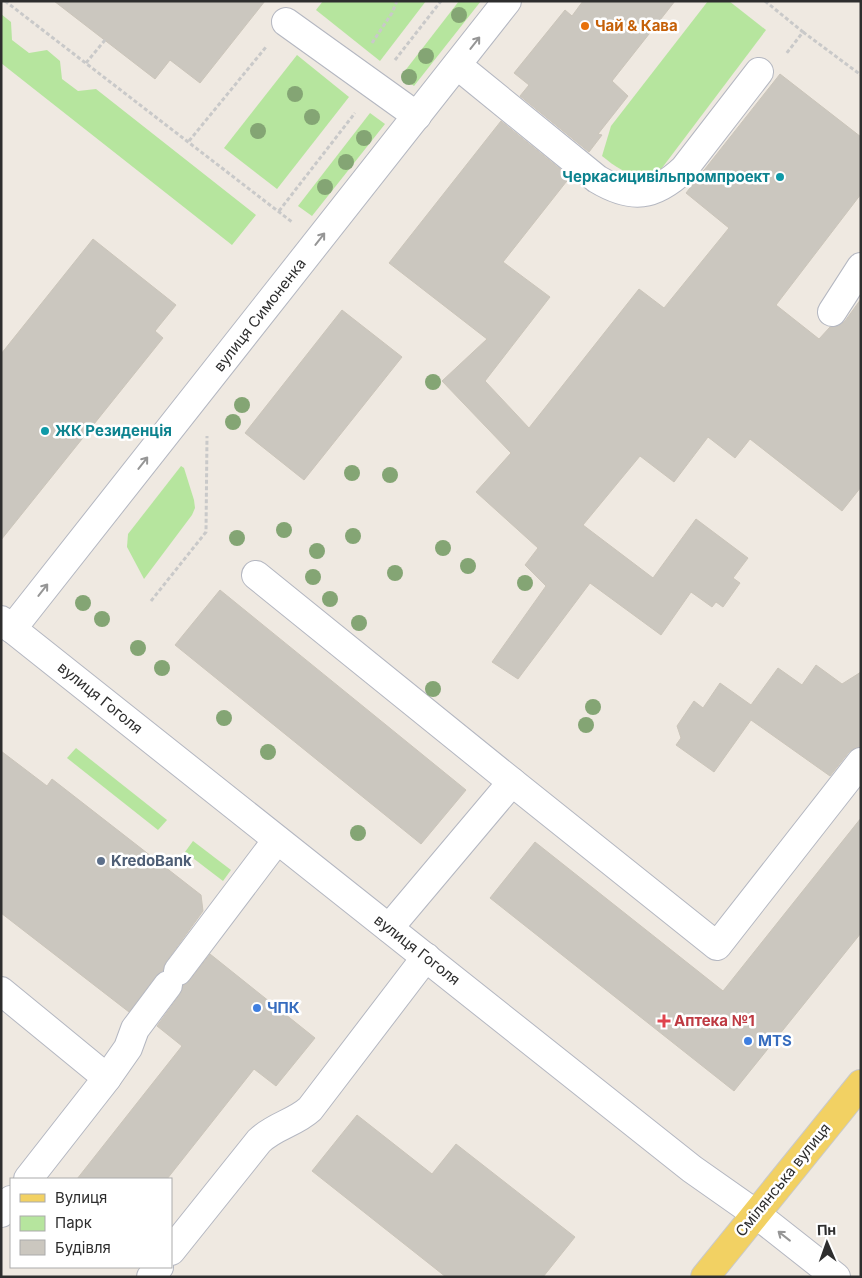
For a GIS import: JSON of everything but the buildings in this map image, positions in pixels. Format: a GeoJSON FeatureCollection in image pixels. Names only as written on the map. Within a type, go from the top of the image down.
{"type":"FeatureCollection","features":[{"type":"Feature","properties":{"kind":"main road","name":"Смілянська вулиця"},"geometry":{"type":"LineString","coordinates":[[705,1277],[861,1084]]}},
{"type":"Feature","properties":{"kind":"street","name":"вулиця Симоненка"},"geometry":{"type":"LineString","coordinates":[[7,624],[318,241],[507,1]]}},
{"type":"Feature","properties":{"kind":"street"},"geometry":{"type":"LineString","coordinates":[[286,22],[417,116]]}},
{"type":"Feature","properties":{"kind":"street"},"geometry":{"type":"LineString","coordinates":[[457,65],[597,179],[611,187],[626,192],[658,189],[684,170],[759,72]]}},
{"type":"Feature","properties":{"kind":"street"},"geometry":{"type":"LineString","coordinates":[[832,312],[861,267]]}},
{"type":"Feature","properties":{"kind":"street"},"geometry":{"type":"LineString","coordinates":[[256,575],[717,946],[860,764]]}},
{"type":"Feature","properties":{"kind":"street","name":"вулиця Гоголя"},"geometry":{"type":"LineString","coordinates":[[7,624],[692,1168],[756,1214],[836,1277]]}},
{"type":"Feature","properties":{"kind":"street"},"geometry":{"type":"LineString","coordinates":[[389,928],[512,782]]}},
{"type":"Feature","properties":{"kind":"street"},"geometry":{"type":"LineString","coordinates":[[29,1178],[107,1078],[128,1048],[135,1029],[277,840]]}},
{"type":"Feature","properties":{"kind":"street"},"geometry":{"type":"LineString","coordinates":[[172,1250],[258,1140],[272,1130],[303,1116],[310,1108],[426,957]]}},
{"type":"Feature","properties":{"kind":"street"},"geometry":{"type":"LineString","coordinates":[[1,990],[107,1078]]}},
{"type":"Feature","properties":{"kind":"street"},"geometry":{"type":"LineString","coordinates":[[1,1213],[10,1201]]}},
{"type":"Feature","properties":{"kind":"path"},"geometry":{"type":"LineString","coordinates":[[5,1],[318,241]]}},
{"type":"Feature","properties":{"kind":"path"},"geometry":{"type":"LineString","coordinates":[[354,71],[392,13],[397,1]]}},
{"type":"Feature","properties":{"kind":"path"},"geometry":{"type":"LineString","coordinates":[[766,1],[803,32],[861,74]]}},
{"type":"Feature","properties":{"kind":"path"},"geometry":{"type":"LineString","coordinates":[[189,141],[286,22]]}},
{"type":"Feature","properties":{"kind":"path"},"geometry":{"type":"LineString","coordinates":[[759,72],[768,63],[784,57],[803,32]]}},
{"type":"Feature","properties":{"kind":"path"},"geometry":{"type":"LineString","coordinates":[[86,63],[105,40]]}},
{"type":"Feature","properties":{"kind":"path"},"geometry":{"type":"LineString","coordinates":[[151,601],[206,532],[207,434]]}},
{"type":"Feature","properties":{"kind":"green space"},"geometry":{"type":"Polygon","coordinates":[[[323,1],[426,1],[380,61],[316,10],[323,1]]]}},
{"type":"Feature","properties":{"kind":"green space"},"geometry":{"type":"Polygon","coordinates":[[[459,1],[481,1],[414,86],[401,76],[459,1]]]}},
{"type":"Feature","properties":{"kind":"green space"},"geometry":{"type":"Polygon","coordinates":[[[708,1],[729,1],[766,30],[662,168],[647,176],[639,176],[623,171],[602,156],[611,126],[708,1]]]}},
{"type":"Feature","properties":{"kind":"green space"},"geometry":{"type":"Polygon","coordinates":[[[1,14],[11,22],[12,40],[29,53],[47,50],[60,61],[62,79],[78,91],[96,89],[256,215],[232,245],[1,63],[1,14]]]}},
{"type":"Feature","properties":{"kind":"green space"},"geometry":{"type":"Polygon","coordinates":[[[297,55],[349,97],[277,189],[224,148],[297,55]]]}},
{"type":"Feature","properties":{"kind":"green space"},"geometry":{"type":"Polygon","coordinates":[[[370,113],[385,124],[312,216],[298,206],[370,113]]]}},
{"type":"Feature","properties":{"kind":"green space"},"geometry":{"type":"Polygon","coordinates":[[[181,466],[184,468],[195,508],[192,515],[144,579],[127,547],[128,534],[181,466]]]}},
{"type":"Feature","properties":{"kind":"green space"},"geometry":{"type":"Polygon","coordinates":[[[76,748],[167,820],[158,830],[67,758],[76,748]]]}},
{"type":"Feature","properties":{"kind":"green space"},"geometry":{"type":"Polygon","coordinates":[[[193,841],[231,870],[223,881],[185,852],[193,841]]]}},
{"type":"Feature","properties":{"kind":"place","name":"Чай & Кава"},"geometry":{"type":"Point","coordinates":[585,26]}},
{"type":"Feature","properties":{"kind":"place","name":"Черкасицивільпромпроект"},"geometry":{"type":"Point","coordinates":[780,177]}},
{"type":"Feature","properties":{"kind":"place","name":"ЖК Резиденція"},"geometry":{"type":"Point","coordinates":[45,431]}},
{"type":"Feature","properties":{"kind":"place","name":"KredoBank"},"geometry":{"type":"Point","coordinates":[101,861]}},
{"type":"Feature","properties":{"kind":"place","name":"ЧПК"},"geometry":{"type":"Point","coordinates":[257,1008]}},
{"type":"Feature","properties":{"kind":"place","name":"Аптека №1"},"geometry":{"type":"Point","coordinates":[664,1021]}},
{"type":"Feature","properties":{"kind":"place","name":"MTS"},"geometry":{"type":"Point","coordinates":[748,1041]}}]}
